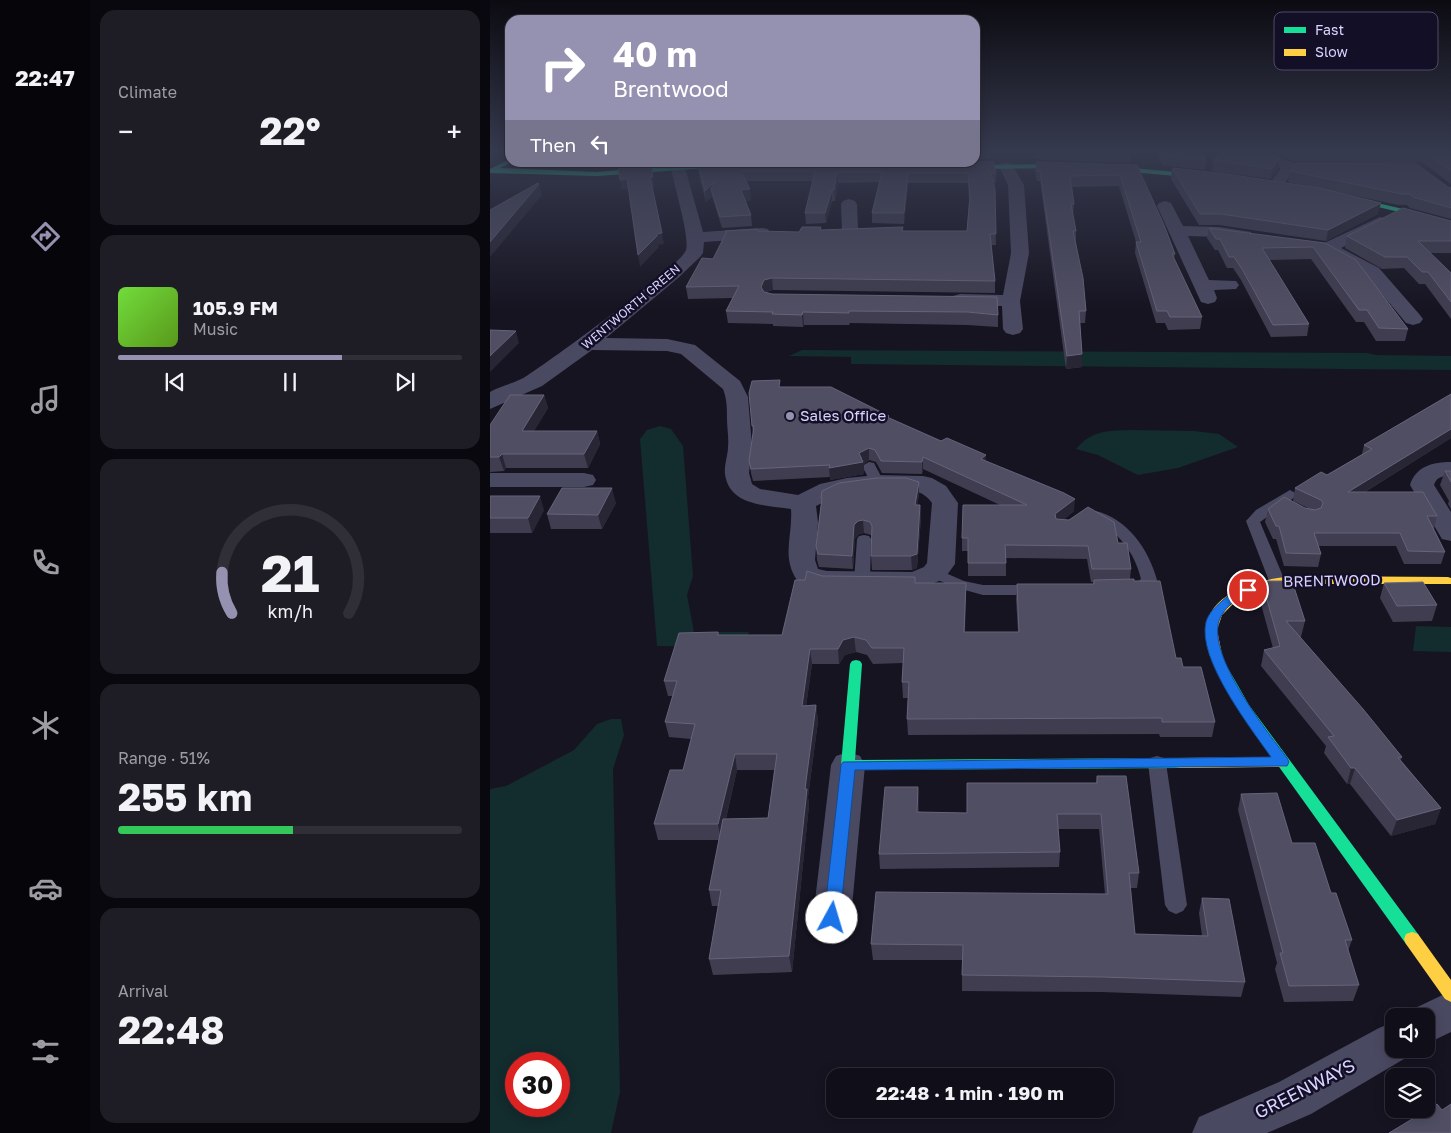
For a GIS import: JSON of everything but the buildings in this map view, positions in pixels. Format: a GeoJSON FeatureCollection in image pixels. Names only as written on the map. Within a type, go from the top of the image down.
{"type":"FeatureCollection","features":[{"type":"Feature","properties":{"kind":"main road"},"geometry":{"type":"LineString","coordinates":[[1373,204],[1401,210],[1451,226]]}},
{"type":"Feature","properties":{"kind":"main road","name":"BRENTWOOD"},"geometry":{"type":"LineString","coordinates":[[1450,581],[1368,579],[1277,581],[1262,584],[1234,596],[1218,610],[1212,622],[1212,641],[1219,665],[1244,708],[1451,994]]}},
{"type":"Feature","properties":{"kind":"main road"},"geometry":{"type":"LineString","coordinates":[[856,664],[848,765],[1282,762]]}},
{"type":"Feature","properties":{"kind":"street"},"geometry":{"type":"LineString","coordinates":[[686,204],[696,237],[781,232]]}},
{"type":"Feature","properties":{"kind":"street"},"geometry":{"type":"LineString","coordinates":[[849,204],[850,230]]}},
{"type":"Feature","properties":{"kind":"street"},"geometry":{"type":"LineString","coordinates":[[1012,329],[1011,301],[1020,253],[1017,204]]}},
{"type":"Feature","properties":{"kind":"street"},"geometry":{"type":"LineString","coordinates":[[1165,206],[1206,292],[1230,285]]}},
{"type":"Feature","properties":{"kind":"street"},"geometry":{"type":"LineString","coordinates":[[1328,248],[1401,210]]}},
{"type":"Feature","properties":{"kind":"street"},"geometry":{"type":"LineString","coordinates":[[830,231],[870,230]]}},
{"type":"Feature","properties":{"kind":"street"},"geometry":{"type":"LineString","coordinates":[[1177,231],[1219,232],[1259,238]]}},
{"type":"Feature","properties":{"kind":"street","name":"WENTWORTH GREEN"},"geometry":{"type":"LineString","coordinates":[[490,402],[500,395],[534,381],[587,344],[672,274],[694,253],[696,237]]}},
{"type":"Feature","properties":{"kind":"street"},"geometry":{"type":"LineString","coordinates":[[1308,245],[1328,248],[1374,272],[1413,319]]}},
{"type":"Feature","properties":{"kind":"street"},"geometry":{"type":"LineString","coordinates":[[944,300],[1011,301]]}},
{"type":"Feature","properties":{"kind":"street"},"geometry":{"type":"LineString","coordinates":[[1373,303],[1400,302]]}},
{"type":"Feature","properties":{"kind":"street"},"geometry":{"type":"LineString","coordinates":[[587,344],[667,345],[688,349],[732,386],[737,397],[740,446],[736,474],[742,487],[751,494],[803,503],[817,492],[873,474],[923,483],[937,491],[952,512],[942,564],[934,573],[916,582],[824,580],[807,574],[801,560],[805,522],[803,503]]}},
{"type":"Feature","properties":{"kind":"street"},"geometry":{"type":"LineString","coordinates":[[1451,468],[1428,473],[1422,485],[1423,499],[1451,531]]}},
{"type":"Feature","properties":{"kind":"street"},"geometry":{"type":"LineString","coordinates":[[490,480],[545,488],[584,480]]}},
{"type":"Feature","properties":{"kind":"street"},"geometry":{"type":"LineString","coordinates":[[832,918],[848,765]]}},
{"type":"Feature","properties":{"kind":"street"},"geometry":{"type":"LineString","coordinates":[[1435,1019],[1451,1010]]}},
{"type":"Feature","properties":{"kind":"street","name":"GREENWAYS"},"geometry":{"type":"LineString","coordinates":[[1215,1133],[1295,1098],[1385,1047]]}},
{"type":"Feature","properties":{"kind":"lane"},"geometry":{"type":"LineString","coordinates":[[1277,581],[1253,521],[1261,512],[1284,498],[1295,509]]}},
{"type":"Feature","properties":{"kind":"lane"},"geometry":{"type":"LineString","coordinates":[[1078,516],[1086,511],[1117,525],[1135,546],[1146,566],[1149,580],[1138,589],[1118,589]]}},
{"type":"Feature","properties":{"kind":"lane"},"geometry":{"type":"LineString","coordinates":[[862,581],[864,540]]}},
{"type":"Feature","properties":{"kind":"lane"},"geometry":{"type":"LineString","coordinates":[[934,573],[959,584],[983,590],[1051,590]]}},
{"type":"Feature","properties":{"kind":"lane"},"geometry":{"type":"LineString","coordinates":[[1157,763],[1176,905]]}},
{"type":"Feature","properties":{"kind":"green space"},"geometry":{"type":"Polygon","coordinates":[[[802,350],[1367,353],[1376,355],[1451,356],[1451,370],[851,364],[851,357],[789,356],[802,350]]]}},
{"type":"Feature","properties":{"kind":"green space"},"geometry":{"type":"Polygon","coordinates":[[[660,426],[671,429],[683,446],[693,576],[687,595],[694,632],[749,632],[743,647],[657,646],[640,439],[647,430],[660,426]]]}},
{"type":"Feature","properties":{"kind":"green space"},"geometry":{"type":"Polygon","coordinates":[[[1107,431],[1194,431],[1219,434],[1238,447],[1178,468],[1138,475],[1098,455],[1076,449],[1094,435],[1107,431]]]}},
{"type":"Feature","properties":{"kind":"green space"},"geometry":{"type":"Polygon","coordinates":[[[1416,626],[1451,627],[1451,652],[1413,651],[1416,626]]]}},
{"type":"Feature","properties":{"kind":"green space"},"geometry":{"type":"Polygon","coordinates":[[[611,719],[621,719],[624,735],[613,769],[620,1092],[611,1133],[490,1133],[490,789],[506,786],[574,750],[597,724],[611,719]]]}},
{"type":"Feature","properties":{"kind":"traffic: fast"},"geometry":{"type":"LineString","coordinates":[[1374,204],[1401,210],[1451,226]]}},
{"type":"Feature","properties":{"kind":"traffic: fast"},"geometry":{"type":"LineString","coordinates":[[1217,659],[1244,708],[1412,939]]}},
{"type":"Feature","properties":{"kind":"traffic: fast"},"geometry":{"type":"LineString","coordinates":[[856,664],[848,765],[1180,763]]}},
{"type":"Feature","properties":{"kind":"traffic: slow"},"geometry":{"type":"LineString","coordinates":[[1217,659],[1211,630],[1216,614],[1227,602],[1241,592],[1257,586],[1271,582],[1292,580],[1448,581]]}},
{"type":"Feature","properties":{"kind":"traffic: slow"},"geometry":{"type":"LineString","coordinates":[[1180,763],[1282,762]]}},
{"type":"Feature","properties":{"kind":"traffic: slow"},"geometry":{"type":"LineString","coordinates":[[1412,939],[1451,994]]}},
{"type":"Feature","properties":{"kind":"place","name":"Sales Office"},"geometry":{"type":"Point","coordinates":[790,416]}},
{"type":"Feature","properties":{"kind":"route"},"geometry":{"type":"LineString","coordinates":[[832,918],[848,765],[1282,762],[1244,708],[1219,665],[1212,641],[1212,622],[1218,610],[1234,596],[1248,590]]}}]}
